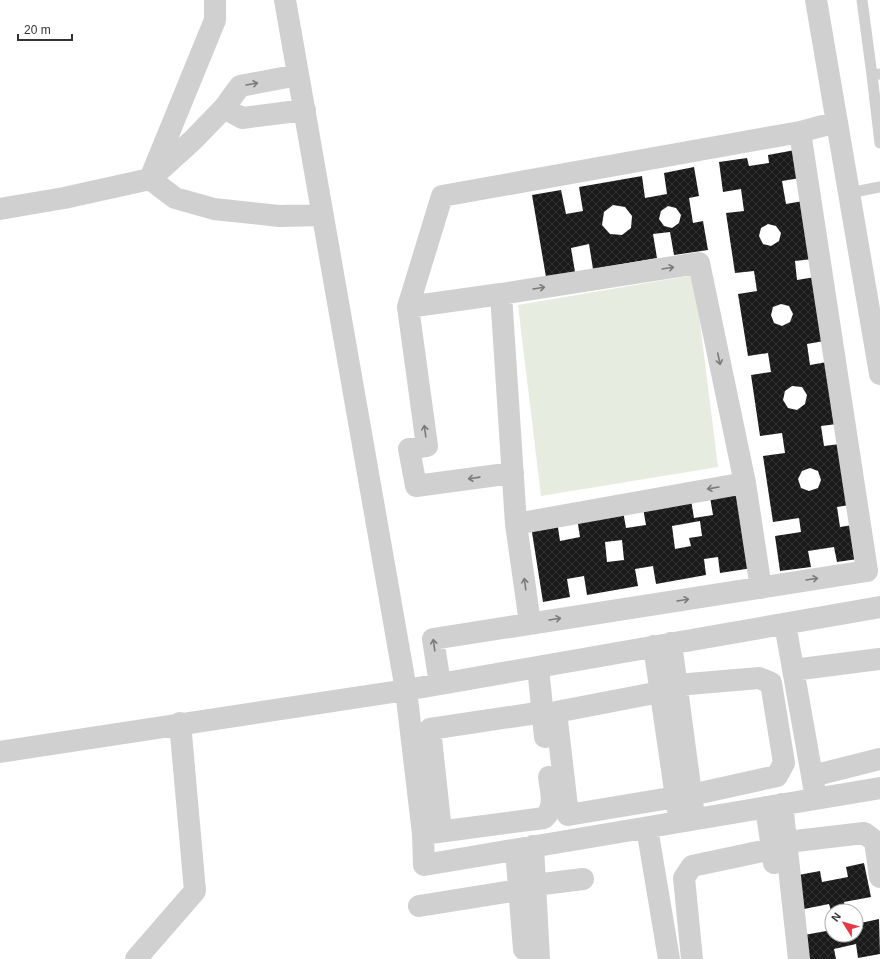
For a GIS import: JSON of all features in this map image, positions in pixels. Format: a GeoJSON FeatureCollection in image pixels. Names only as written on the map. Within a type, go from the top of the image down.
{"type":"FeatureCollection","features":[{"type":"Feature","properties":{"kind":"street"},"geometry":{"type":"LineString","coordinates":[[150,179],[215,20],[214,0]]}},
{"type":"Feature","properties":{"kind":"street"},"geometry":{"type":"LineString","coordinates":[[285,0],[432,832]]}},
{"type":"Feature","properties":{"kind":"street"},"geometry":{"type":"LineString","coordinates":[[816,0],[848,193],[876,328],[880,374]]}},
{"type":"Feature","properties":{"kind":"street"},"geometry":{"type":"LineString","coordinates":[[0,209],[64,198],[150,179],[193,140],[224,108],[240,86],[298,75]]}},
{"type":"Feature","properties":{"kind":"street"},"geometry":{"type":"LineString","coordinates":[[224,108],[242,118],[305,110]]}},
{"type":"Feature","properties":{"kind":"street"},"geometry":{"type":"LineString","coordinates":[[513,473],[416,486],[409,449],[427,446],[408,307],[442,196],[800,132],[837,122]]}},
{"type":"Feature","properties":{"kind":"street"},"geometry":{"type":"LineString","coordinates":[[440,684],[433,639],[867,571],[800,132]]}},
{"type":"Feature","properties":{"kind":"street"},"geometry":{"type":"LineString","coordinates":[[150,179],[175,198],[214,209],[279,216],[322,215]]}},
{"type":"Feature","properties":{"kind":"street"},"geometry":{"type":"LineString","coordinates":[[408,307],[699,263],[745,483],[761,588]]}},
{"type":"Feature","properties":{"kind":"street"},"geometry":{"type":"LineString","coordinates":[[500,294],[516,524],[530,623]]}},
{"type":"Feature","properties":{"kind":"street"},"geometry":{"type":"LineString","coordinates":[[516,524],[745,483]]}},
{"type":"Feature","properties":{"kind":"street"},"geometry":{"type":"LineString","coordinates":[[0,752],[180,723],[406,690],[880,607]]}},
{"type":"Feature","properties":{"kind":"street"},"geometry":{"type":"LineString","coordinates":[[785,624],[816,798]]}},
{"type":"Feature","properties":{"kind":"street"},"geometry":{"type":"LineString","coordinates":[[662,645],[687,821]]}},
{"type":"Feature","properties":{"kind":"street"},"geometry":{"type":"LineString","coordinates":[[793,670],[880,659]]}},
{"type":"Feature","properties":{"kind":"street"},"geometry":{"type":"LineString","coordinates":[[432,832],[544,818],[550,813],[552,806],[538,667]]}},
{"type":"Feature","properties":{"kind":"street"},"geometry":{"type":"LineString","coordinates":[[759,678],[771,683],[784,763],[777,776],[683,796],[568,815],[556,712],[669,689],[759,678]]}},
{"type":"Feature","properties":{"kind":"street"},"geometry":{"type":"LineString","coordinates":[[543,712],[430,730],[432,832],[424,864],[880,788]]}},
{"type":"Feature","properties":{"kind":"street"},"geometry":{"type":"LineString","coordinates":[[143,957],[195,891],[180,723]]}},
{"type":"Feature","properties":{"kind":"street"},"geometry":{"type":"LineString","coordinates":[[812,776],[880,759]]}},
{"type":"Feature","properties":{"kind":"street"},"geometry":{"type":"LineString","coordinates":[[774,805],[779,846],[788,959]]}},
{"type":"Feature","properties":{"kind":"street"},"geometry":{"type":"LineString","coordinates":[[647,828],[669,959]]}},
{"type":"Feature","properties":{"kind":"street"},"geometry":{"type":"LineString","coordinates":[[692,959],[684,878],[687,870],[692,866],[779,846],[864,833],[875,841],[880,877]]}},
{"type":"Feature","properties":{"kind":"street"},"geometry":{"type":"LineString","coordinates":[[779,846],[799,959]]}},
{"type":"Feature","properties":{"kind":"street"},"geometry":{"type":"LineString","coordinates":[[524,848],[531,954]]}},
{"type":"Feature","properties":{"kind":"street"},"geometry":{"type":"LineString","coordinates":[[419,906],[584,879]]}},
{"type":"Feature","properties":{"kind":"lane"},"geometry":{"type":"LineString","coordinates":[[862,0],[876,75],[880,143]]}},
{"type":"Feature","properties":{"kind":"lane"},"geometry":{"type":"LineString","coordinates":[[848,193],[880,187]]}},
{"type":"Feature","properties":{"kind":"shaded area"},"geometry":{"type":"Polygon","coordinates":[[[694,275],[718,467],[541,496],[518,305],[694,275]]]}},
{"type":"Feature","properties":{"kind":"building"},"geometry":{"type":"Polygon","coordinates":[[[795,150],[800,178],[782,181],[786,204],[803,201],[812,259],[795,261],[797,280],[815,277],[824,341],[807,344],[810,365],[827,362],[837,424],[821,426],[824,446],[840,444],[849,505],[837,507],[840,527],[859,524],[864,558],[837,562],[834,547],[808,551],[811,567],[780,571],[775,536],[801,532],[799,518],[773,522],[763,456],[785,453],[782,433],[760,436],[751,375],[771,372],[768,353],[748,356],[738,294],[757,291],[754,271],[735,273],[726,213],[744,211],[741,189],[723,192],[719,162],[747,158],[749,166],[769,163],[768,155],[795,150]],[[768,224],[761,228],[759,236],[763,244],[771,246],[779,241],[781,233],[776,226],[768,224]],[[781,304],[773,307],[771,315],[774,323],[782,326],[790,322],[793,314],[789,306],[781,304]],[[792,386],[785,391],[783,400],[788,408],[797,410],[805,404],[807,395],[802,387],[792,386]],[[810,468],[802,471],[798,479],[801,488],[809,491],[818,488],[821,480],[818,471],[810,468]]]}},
{"type":"Feature","properties":{"kind":"building"},"geometry":{"type":"Polygon","coordinates":[[[694,167],[699,196],[689,198],[693,223],[703,221],[708,250],[674,255],[670,232],[653,234],[657,258],[593,269],[589,244],[571,248],[575,272],[546,277],[532,195],[561,190],[566,214],[583,211],[579,187],[642,176],[645,198],[667,194],[664,173],[694,167]],[[613,205],[604,212],[602,225],[610,234],[622,235],[631,228],[632,216],[625,207],[613,205]],[[668,206],[661,211],[659,219],[664,226],[672,228],[679,223],[681,215],[676,208],[668,206]]]}},
{"type":"Feature","properties":{"kind":"building"},"geometry":{"type":"Polygon","coordinates":[[[740,492],[752,568],[720,573],[718,557],[704,559],[706,575],[656,584],[653,566],[635,569],[638,586],[587,595],[584,576],[567,579],[570,597],[543,602],[531,526],[557,521],[560,541],[580,537],[577,518],[623,511],[626,528],[646,525],[643,508],[691,500],[694,518],[713,515],[710,497],[740,492]],[[700,521],[672,526],[675,549],[691,546],[689,538],[702,536],[700,521]],[[622,540],[605,542],[607,562],[624,560],[622,540]]]}},
{"type":"Feature","properties":{"kind":"building"},"geometry":{"type":"Polygon","coordinates":[[[864,863],[871,897],[844,903],[824,903],[824,905],[799,910],[793,876],[820,871],[822,882],[848,877],[846,867],[864,863]]]}},
{"type":"Feature","properties":{"kind":"building"},"geometry":{"type":"Polygon","coordinates":[[[879,919],[880,954],[858,958],[856,944],[834,949],[836,959],[808,959],[804,935],[824,931],[824,943],[864,943],[864,922],[879,919]]]}}]}
